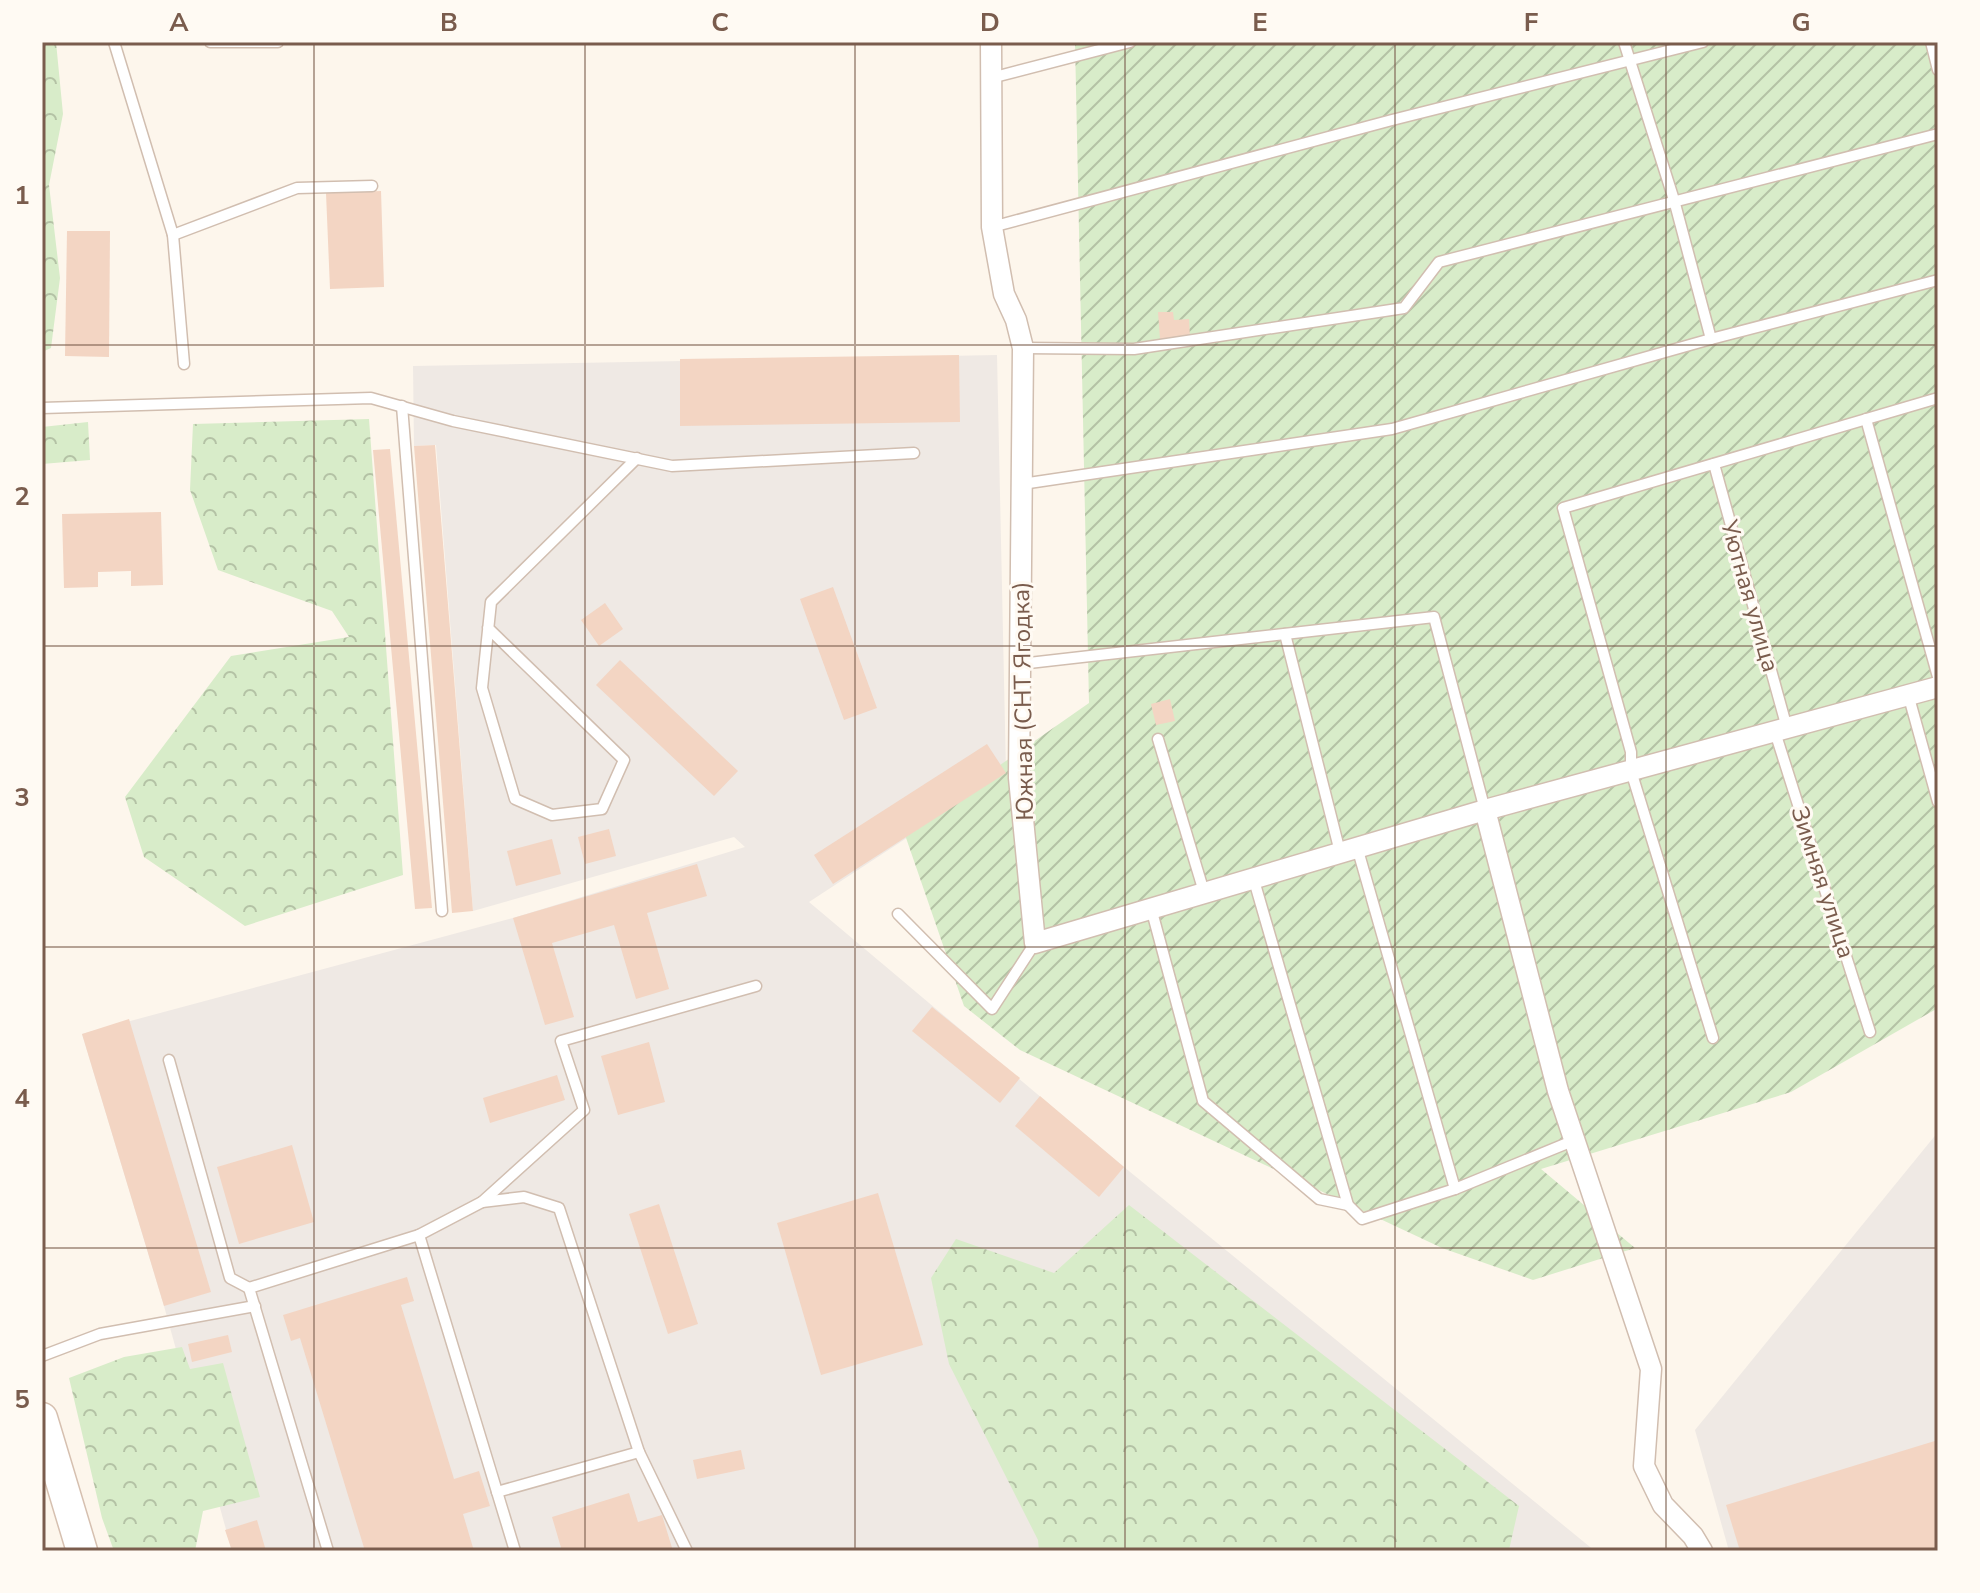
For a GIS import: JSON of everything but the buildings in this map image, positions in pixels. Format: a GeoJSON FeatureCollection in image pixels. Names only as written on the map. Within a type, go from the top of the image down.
{"type":"FeatureCollection","features":[{"type":"Feature","properties":{"kind":"main road"},"geometry":{"type":"LineString","coordinates":[[42,1418],[82,1551]]}},
{"type":"Feature","properties":{"kind":"street","name":"Южная (СНТ Ягодка)"},"geometry":{"type":"LineString","coordinates":[[991,42],[992,227],[1004,294],[1016,320],[1023,348],[1019,778],[1035,943]]}},
{"type":"Feature","properties":{"kind":"street"},"geometry":{"type":"LineString","coordinates":[[1035,943],[1485,810],[1938,687]]}},
{"type":"Feature","properties":{"kind":"street"},"geometry":{"type":"LineString","coordinates":[[1485,810],[1558,1091],[1651,1369],[1644,1466],[1663,1505],[1693,1536],[1702,1551]]}},
{"type":"Feature","properties":{"kind":"lane"},"geometry":{"type":"LineString","coordinates":[[114,42],[173,235],[184,364]]}},
{"type":"Feature","properties":{"kind":"lane"},"geometry":{"type":"LineString","coordinates":[[210,42],[278,42]]}},
{"type":"Feature","properties":{"kind":"lane"},"geometry":{"type":"LineString","coordinates":[[991,78],[1130,42]]}},
{"type":"Feature","properties":{"kind":"lane"},"geometry":{"type":"LineString","coordinates":[[1624,42],[1674,200],[1711,339]]}},
{"type":"Feature","properties":{"kind":"lane"},"geometry":{"type":"LineString","coordinates":[[992,227],[1392,120],[1703,42]]}},
{"type":"Feature","properties":{"kind":"lane"},"geometry":{"type":"LineString","coordinates":[[1931,42],[1938,70]]}},
{"type":"Feature","properties":{"kind":"lane"},"geometry":{"type":"LineString","coordinates":[[1023,348],[1134,349],[1404,308],[1439,262],[1938,134]]}},
{"type":"Feature","properties":{"kind":"lane"},"geometry":{"type":"LineString","coordinates":[[173,235],[297,188],[372,186]]}},
{"type":"Feature","properties":{"kind":"lane"},"geometry":{"type":"LineString","coordinates":[[1022,484],[1392,429],[1711,339],[1938,280]]}},
{"type":"Feature","properties":{"kind":"lane"},"geometry":{"type":"LineString","coordinates":[[42,408],[371,398],[461,422],[672,466],[914,453]]}},
{"type":"Feature","properties":{"kind":"lane"},"geometry":{"type":"LineString","coordinates":[[1713,1038],[1631,771],[1631,752],[1563,508],[1938,398]]}},
{"type":"Feature","properties":{"kind":"lane"},"geometry":{"type":"LineString","coordinates":[[402,406],[442,911]]}},
{"type":"Feature","properties":{"kind":"lane"},"geometry":{"type":"LineString","coordinates":[[1866,419],[1938,677]]}},
{"type":"Feature","properties":{"kind":"lane"},"geometry":{"type":"LineString","coordinates":[[488,628],[624,760],[602,809],[552,815],[515,799],[482,688],[488,628],[491,602],[637,458]]}},
{"type":"Feature","properties":{"kind":"lane","name":"Уютная улица"},"geometry":{"type":"LineString","coordinates":[[1714,464],[1781,730]]}},
{"type":"Feature","properties":{"kind":"lane"},"geometry":{"type":"LineString","coordinates":[[1020,664],[1434,617],[1485,810]]}},
{"type":"Feature","properties":{"kind":"lane"},"geometry":{"type":"LineString","coordinates":[[1285,634],[1348,850],[1455,1189]]}},
{"type":"Feature","properties":{"kind":"lane"},"geometry":{"type":"LineString","coordinates":[[1908,694],[1938,802]]}},
{"type":"Feature","properties":{"kind":"lane","name":"Зимняя улица"},"geometry":{"type":"LineString","coordinates":[[1781,730],[1870,1032]]}},
{"type":"Feature","properties":{"kind":"lane"},"geometry":{"type":"LineString","coordinates":[[1158,739],[1204,892]]}},
{"type":"Feature","properties":{"kind":"lane"},"geometry":{"type":"LineString","coordinates":[[1253,877],[1348,1205],[1362,1219],[1455,1189],[1575,1140]]}},
{"type":"Feature","properties":{"kind":"lane"},"geometry":{"type":"LineString","coordinates":[[1151,908],[1203,1101],[1319,1199],[1348,1205]]}},
{"type":"Feature","properties":{"kind":"lane"},"geometry":{"type":"LineString","coordinates":[[898,914],[992,1009],[1035,943]]}},
{"type":"Feature","properties":{"kind":"lane"},"geometry":{"type":"LineString","coordinates":[[249,1288],[419,1235],[482,1202],[584,1110],[561,1041],[756,986]]}},
{"type":"Feature","properties":{"kind":"lane"},"geometry":{"type":"LineString","coordinates":[[169,1060],[230,1278],[249,1288],[328,1551]]}},
{"type":"Feature","properties":{"kind":"lane"},"geometry":{"type":"LineString","coordinates":[[482,1202],[524,1197],[559,1208],[639,1452],[687,1551]]}},
{"type":"Feature","properties":{"kind":"lane"},"geometry":{"type":"LineString","coordinates":[[419,1235],[515,1551]]}},
{"type":"Feature","properties":{"kind":"lane"},"geometry":{"type":"LineString","coordinates":[[42,1356],[100,1334],[255,1306]]}},
{"type":"Feature","properties":{"kind":"lane"},"geometry":{"type":"LineString","coordinates":[[497,1492],[639,1452]]}},
{"type":"Feature","properties":{"kind":"shaded area"},"geometry":{"type":"Polygon","coordinates":[[[997,355],[1006,773],[809,902],[1124,1167],[1595,1551],[232,1551],[164,1306],[82,1034],[513,918],[745,847],[734,837],[473,911],[436,445],[414,446],[413,366],[997,355]]]}},
{"type":"Feature","properties":{"kind":"shaded area"},"geometry":{"type":"Polygon","coordinates":[[[1938,1132],[1938,1551],[1729,1551],[1695,1430],[1938,1132]]]}},
{"type":"Feature","properties":{"kind":"green space"},"geometry":{"type":"Polygon","coordinates":[[[42,42],[56,42],[63,114],[49,185],[60,278],[51,348],[42,352],[42,42]]]}},
{"type":"Feature","properties":{"kind":"green space"},"geometry":{"type":"Polygon","coordinates":[[[1075,42],[1938,42],[1938,1008],[1791,1092],[1541,1169],[1635,1248],[1533,1280],[1442,1248],[1020,1050],[964,1006],[904,832],[1089,703],[1075,42]]]}},
{"type":"Feature","properties":{"kind":"green space"},"geometry":{"type":"Polygon","coordinates":[[[369,419],[403,875],[245,926],[144,857],[125,797],[231,656],[349,637],[332,611],[218,570],[190,490],[193,424],[369,419]]]}},
{"type":"Feature","properties":{"kind":"green space"},"geometry":{"type":"Polygon","coordinates":[[[88,422],[90,460],[42,464],[42,427],[88,422]]]}},
{"type":"Feature","properties":{"kind":"green space"},"geometry":{"type":"Polygon","coordinates":[[[1129,1205],[1519,1506],[1509,1550],[1039,1551],[1038,1540],[949,1364],[931,1278],[956,1239],[1054,1273],[1129,1205]]]}},
{"type":"Feature","properties":{"kind":"green space"},"geometry":{"type":"Polygon","coordinates":[[[182,1347],[190,1369],[223,1363],[260,1497],[203,1511],[195,1551],[114,1551],[102,1518],[69,1378],[124,1357],[182,1347]]]}}]}
